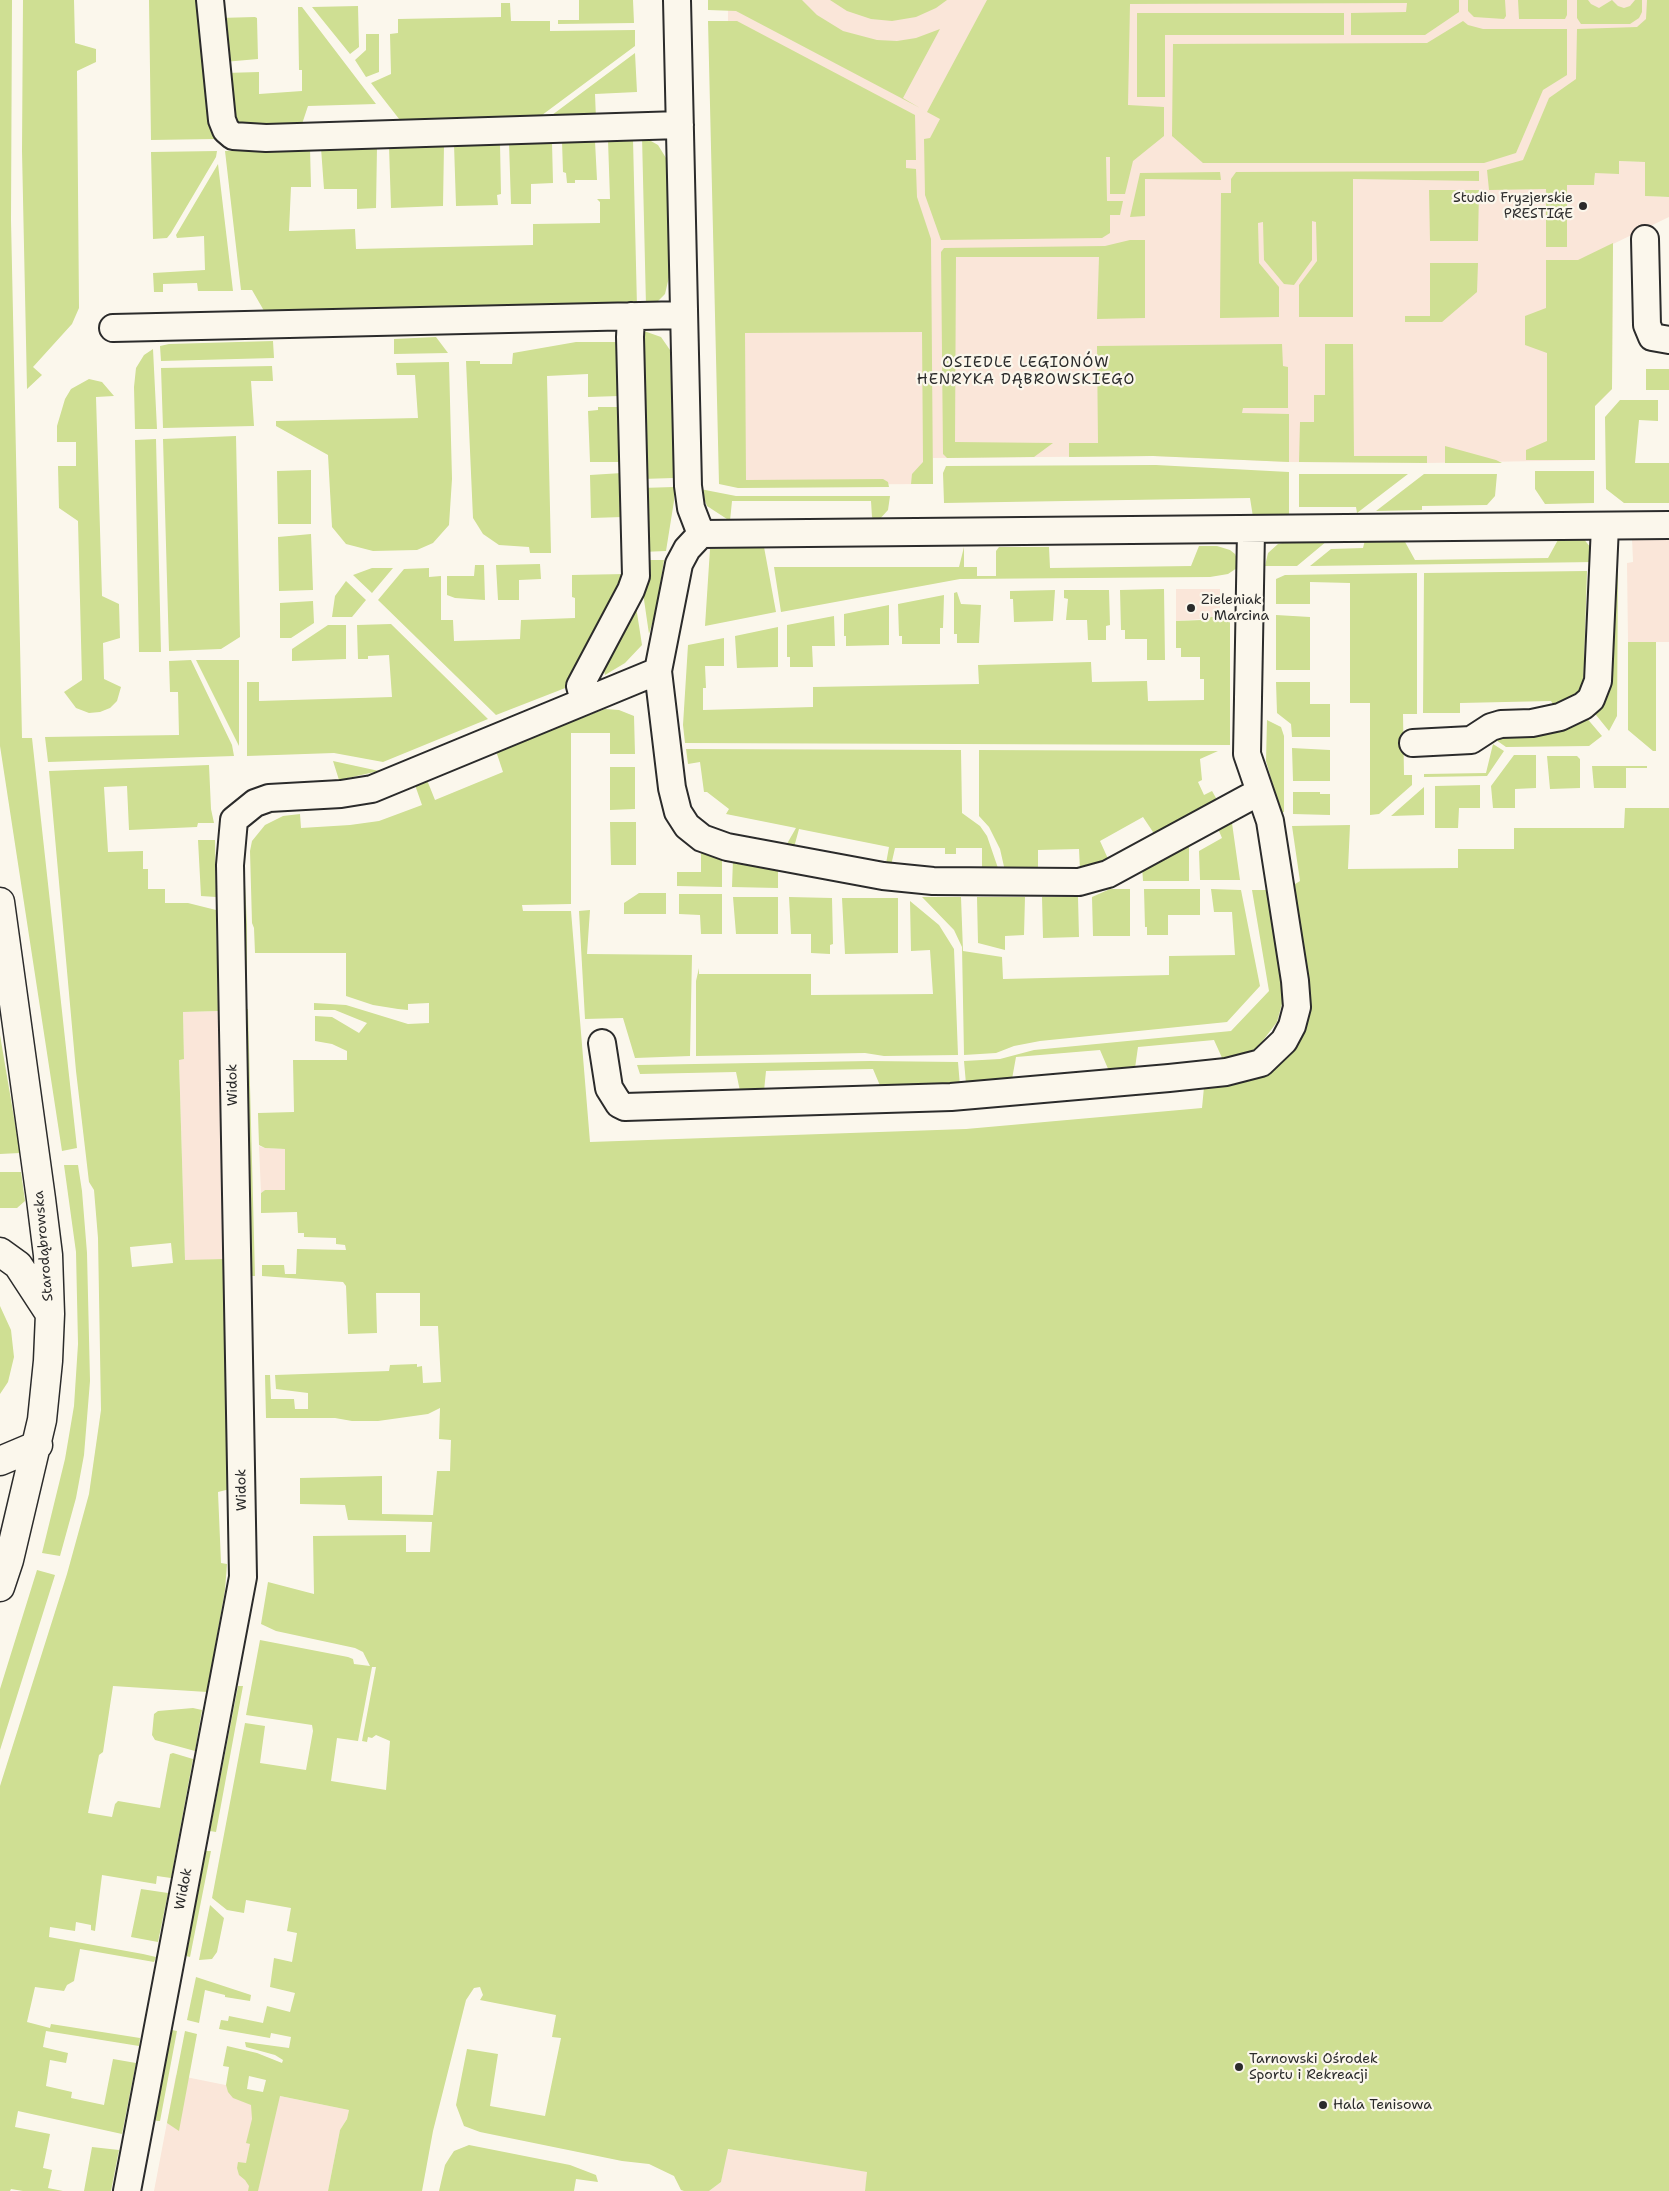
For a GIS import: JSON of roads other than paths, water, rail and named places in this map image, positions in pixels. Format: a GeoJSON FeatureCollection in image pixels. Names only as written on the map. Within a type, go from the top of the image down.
{"type":"FeatureCollection","features":[{"type":"Feature","properties":{"kind":"street"},"geometry":{"type":"LineString","coordinates":[[210,0],[222,120],[226,130],[234,136],[266,138],[680,125]]}},
{"type":"Feature","properties":{"kind":"street"},"geometry":{"type":"LineString","coordinates":[[677,0],[688,486],[691,508],[701,534]]}},
{"type":"Feature","properties":{"kind":"street"},"geometry":{"type":"LineString","coordinates":[[1645,239],[1647,324],[1652,337],[1657,340],[1669,340]]}},
{"type":"Feature","properties":{"kind":"street"},"geometry":{"type":"LineString","coordinates":[[113,328],[684,315]]}},
{"type":"Feature","properties":{"kind":"street"},"geometry":{"type":"LineString","coordinates":[[631,316],[636,576],[631,590],[580,686],[584,701],[658,671]]}},
{"type":"Feature","properties":{"kind":"street"},"geometry":{"type":"LineString","coordinates":[[1260,792],[1108,874],[1079,882],[903,879],[727,847],[702,838],[687,826],[678,812],[672,788],[658,671],[679,564],[687,549],[701,534],[1251,531],[1669,525]]}},
{"type":"Feature","properties":{"kind":"street"},"geometry":{"type":"LineString","coordinates":[[1413,743],[1471,740],[1491,727],[1501,724],[1532,723],[1560,717],[1584,706],[1591,699],[1598,681],[1605,526]]}},
{"type":"Feature","properties":{"kind":"street"},"geometry":{"type":"LineString","coordinates":[[602,1043],[608,1088],[619,1104],[625,1107],[957,1097],[1226,1072],[1261,1064],[1284,1041],[1292,1026],[1296,1007],[1295,981],[1270,821],[1247,754],[1251,531]]}},
{"type":"Feature","properties":{"kind":"street","name":"Widok"},"geometry":{"type":"LineString","coordinates":[[127,2191],[243,1577],[236,1294],[230,857],[234,820],[255,803],[269,798],[372,789],[584,701]]}},
{"type":"Feature","properties":{"kind":"street","name":"Starodąbrowska"},"geometry":{"type":"LineString","coordinates":[[0,902],[48,1255],[50,1314],[46,1394],[38,1445],[0,1587]]}},
{"type":"Feature","properties":{"kind":"street"},"geometry":{"type":"LineString","coordinates":[[0,1252],[18,1265],[50,1314]]}},
{"type":"Feature","properties":{"kind":"street"},"geometry":{"type":"LineString","coordinates":[[0,1461],[38,1445]]}},
{"type":"Feature","properties":{"kind":"place","name":"Studio Fryzjerskie PRESTIGE"},"geometry":{"type":"Point","coordinates":[1583,206]}},
{"type":"Feature","properties":{"kind":"place","name":"Zieleniak u Marcina"},"geometry":{"type":"Point","coordinates":[1191,608]}},
{"type":"Feature","properties":{"kind":"place","name":"Tarnowski Ośrodek Sportu i Rekreacji"},"geometry":{"type":"Point","coordinates":[1239,2067]}},
{"type":"Feature","properties":{"kind":"place","name":"Hala Tenisowa"},"geometry":{"type":"Point","coordinates":[1323,2105]}},
{"type":"Feature","properties":{"kind":"district","name":"OSIEDLE LEGIONÓW HENRYKA DĄBROWSKIEGO"},"geometry":{"type":"Point","coordinates":[1026,372]}}]}
